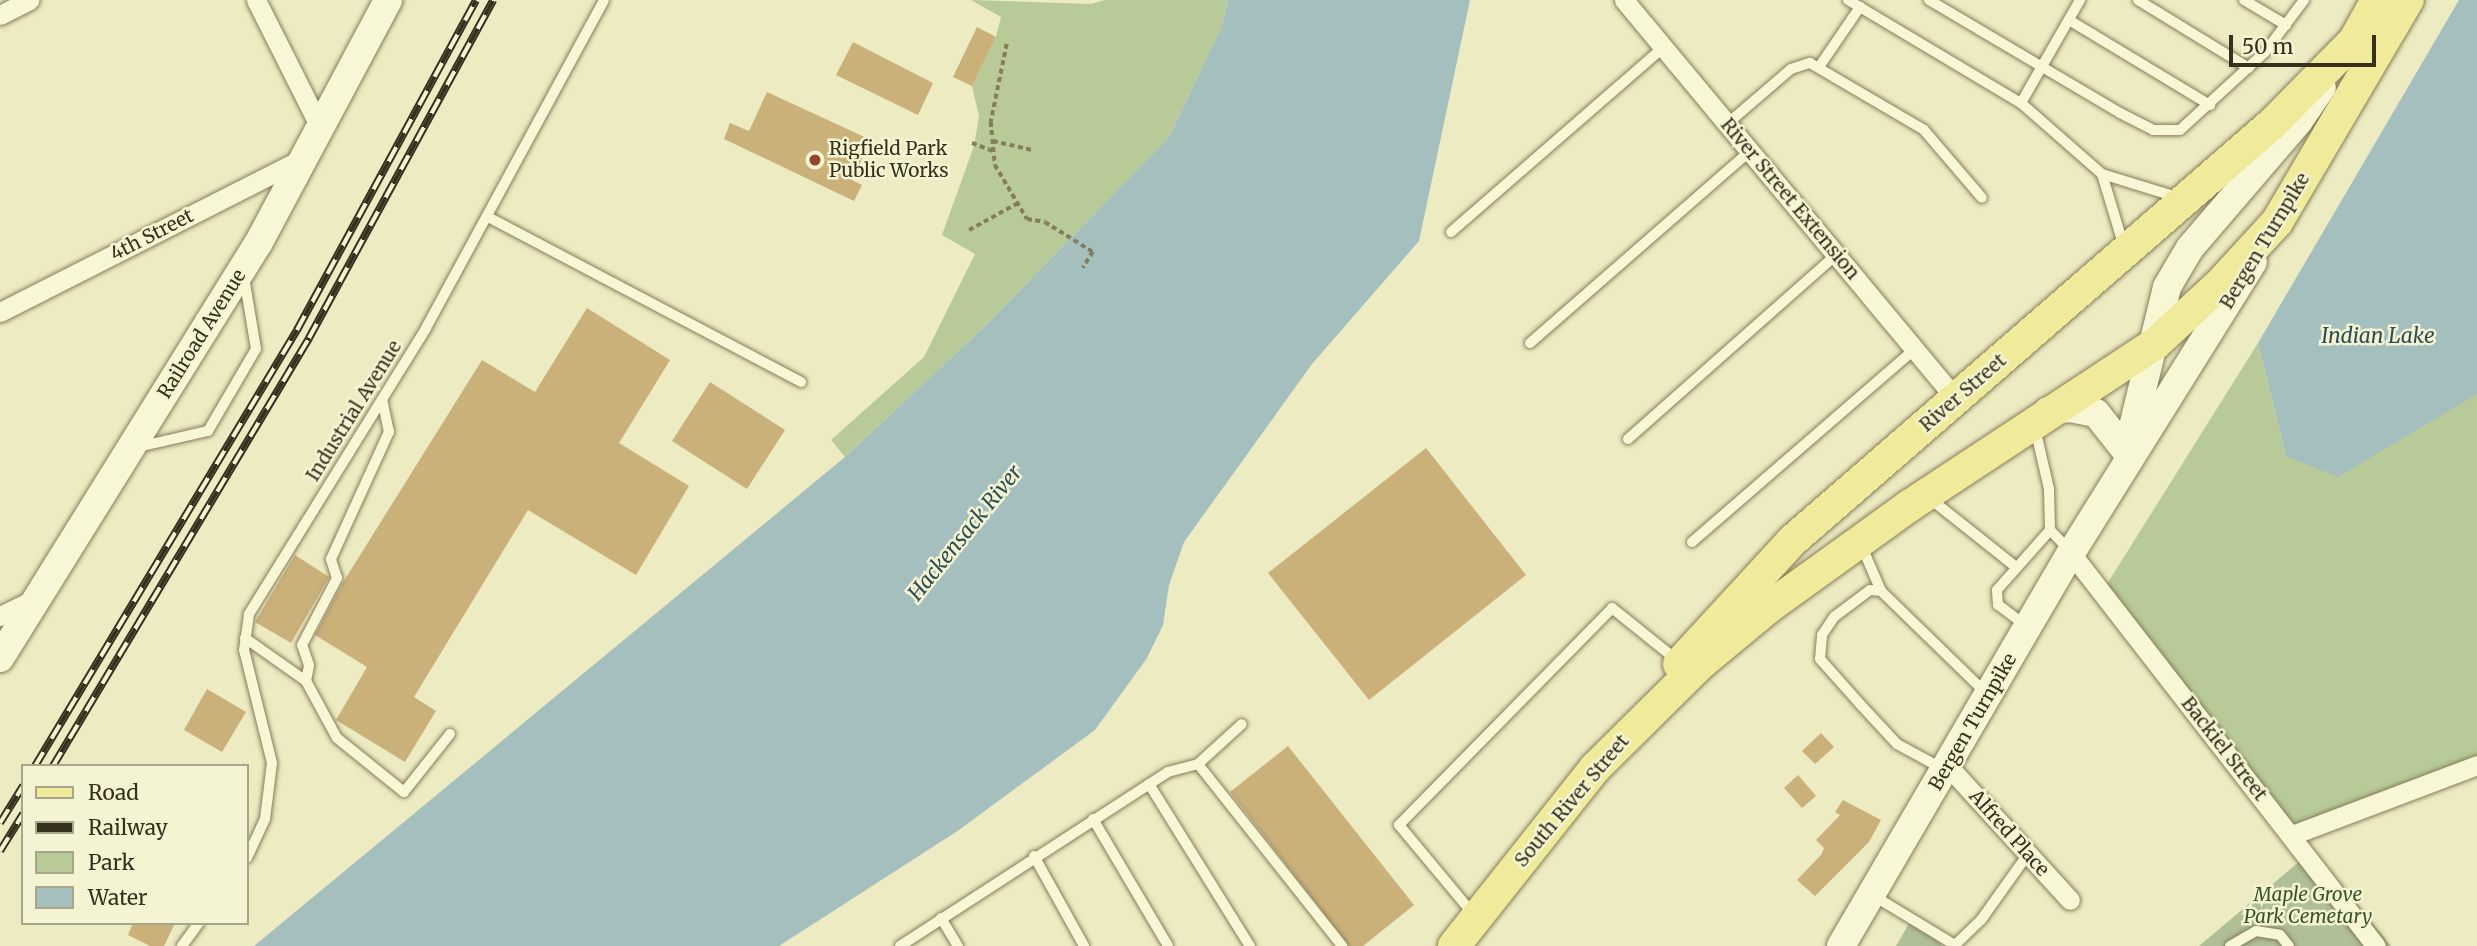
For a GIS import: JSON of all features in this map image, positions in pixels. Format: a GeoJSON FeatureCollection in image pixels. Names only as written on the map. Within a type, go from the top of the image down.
{"type":"FeatureCollection","features":[{"type":"Feature","properties":{"kind":"main road","name":"Railroad Avenue"},"geometry":{"type":"LineString","coordinates":[[0,658],[243,269],[388,0]]}},
{"type":"Feature","properties":{"kind":"main road","name":"Bergen Turnpike"},"geometry":{"type":"LineString","coordinates":[[2118,479],[2155,344],[2167,287],[2190,248],[2298,122],[2354,41],[2377,0]]}},
{"type":"Feature","properties":{"kind":"main road","name":"Bergen Turnpike"},"geometry":{"type":"LineString","coordinates":[[1841,946],[2071,553],[2277,222],[2408,0]]}},
{"type":"Feature","properties":{"kind":"main road","name":"River Street"},"geometry":{"type":"LineString","coordinates":[[1690,664],[1792,541],[2273,123],[2354,41]]}},
{"type":"Feature","properties":{"kind":"main road"},"geometry":{"type":"LineString","coordinates":[[1690,664],[1925,495],[2040,416],[2155,344],[2220,284],[2277,222]]}},
{"type":"Feature","properties":{"kind":"main road"},"geometry":{"type":"LineString","coordinates":[[2040,416],[2070,408],[2096,414],[2126,451]]}},
{"type":"Feature","properties":{"kind":"main road","name":"South River Street"},"geometry":{"type":"LineString","coordinates":[[1454,946],[1595,768],[1690,664]]}},
{"type":"Feature","properties":{"kind":"street"},"geometry":{"type":"LineString","coordinates":[[0,15],[29,0]]}},
{"type":"Feature","properties":{"kind":"street"},"geometry":{"type":"LineString","coordinates":[[256,0],[320,127]]}},
{"type":"Feature","properties":{"kind":"street","name":"River Street Extension"},"geometry":{"type":"LineString","coordinates":[[1624,0],[1956,399]]}},
{"type":"Feature","properties":{"kind":"street","name":"4th Street"},"geometry":{"type":"LineString","coordinates":[[0,312],[303,158]]}},
{"type":"Feature","properties":{"kind":"street","name":"Backiel Street"},"geometry":{"type":"LineString","coordinates":[[2071,553],[2376,946]]}},
{"type":"Feature","properties":{"kind":"street"},"geometry":{"type":"LineString","coordinates":[[0,616],[38,597]]}},
{"type":"Feature","properties":{"kind":"street"},"geometry":{"type":"LineString","coordinates":[[2292,835],[2477,765]]}},
{"type":"Feature","properties":{"kind":"street","name":"Alfred Place"},"geometry":{"type":"LineString","coordinates":[[1947,768],[2070,900]]}},
{"type":"Feature","properties":{"kind":"lane","name":"Industrial Avenue"},"geometry":{"type":"LineString","coordinates":[[248,856],[265,819],[272,763],[244,650],[249,614],[382,400],[488,217],[604,0]]}},
{"type":"Feature","properties":{"kind":"lane"},"geometry":{"type":"LineString","coordinates":[[1848,0],[2021,103],[2102,174],[2184,199]]}},
{"type":"Feature","properties":{"kind":"lane"},"geometry":{"type":"LineString","coordinates":[[1929,0],[2153,130],[2180,130],[2210,105],[2249,68],[2304,0]]}},
{"type":"Feature","properties":{"kind":"lane"},"geometry":{"type":"LineString","coordinates":[[2021,103],[2080,0]]}},
{"type":"Feature","properties":{"kind":"lane"},"geometry":{"type":"LineString","coordinates":[[2138,0],[2249,68]]}},
{"type":"Feature","properties":{"kind":"lane"},"geometry":{"type":"LineString","coordinates":[[2244,0],[2286,25]]}},
{"type":"Feature","properties":{"kind":"lane"},"geometry":{"type":"LineString","coordinates":[[1819,67],[1860,7]]}},
{"type":"Feature","properties":{"kind":"lane"},"geometry":{"type":"LineString","coordinates":[[2069,20],[2210,105]]}},
{"type":"Feature","properties":{"kind":"lane"},"geometry":{"type":"LineString","coordinates":[[1451,232],[1663,48]]}},
{"type":"Feature","properties":{"kind":"lane"},"geometry":{"type":"LineString","coordinates":[[1727,124],[1791,69],[1810,63],[1924,130],[1982,198]]}},
{"type":"Feature","properties":{"kind":"lane"},"geometry":{"type":"LineString","coordinates":[[1530,343],[1750,151]]}},
{"type":"Feature","properties":{"kind":"lane"},"geometry":{"type":"LineString","coordinates":[[2102,174],[2125,251]]}},
{"type":"Feature","properties":{"kind":"lane"},"geometry":{"type":"LineString","coordinates":[[488,217],[801,382]]}},
{"type":"Feature","properties":{"kind":"lane"},"geometry":{"type":"LineString","coordinates":[[1628,439],[1836,255]]}},
{"type":"Feature","properties":{"kind":"lane"},"geometry":{"type":"LineString","coordinates":[[131,448],[208,432],[256,349],[243,269]]}},
{"type":"Feature","properties":{"kind":"lane"},"geometry":{"type":"LineString","coordinates":[[1692,542],[1915,349]]}},
{"type":"Feature","properties":{"kind":"lane"},"geometry":{"type":"LineString","coordinates":[[306,681],[309,665],[302,645],[337,578],[331,559],[389,432],[382,400]]}},
{"type":"Feature","properties":{"kind":"lane"},"geometry":{"type":"LineString","coordinates":[[2040,416],[2049,489],[2050,530],[2071,553]]}},
{"type":"Feature","properties":{"kind":"lane"},"geometry":{"type":"LineString","coordinates":[[1925,495],[2016,567]]}},
{"type":"Feature","properties":{"kind":"lane"},"geometry":{"type":"LineString","coordinates":[[2028,627],[1997,605],[1997,590],[2050,530]]}},
{"type":"Feature","properties":{"kind":"lane"},"geometry":{"type":"LineString","coordinates":[[1860,542],[1881,591],[1989,696]]}},
{"type":"Feature","properties":{"kind":"lane"},"geometry":{"type":"LineString","coordinates":[[1881,591],[1870,590],[1834,617],[1822,635],[1820,659],[1897,744],[1947,768]]}},
{"type":"Feature","properties":{"kind":"lane"},"geometry":{"type":"LineString","coordinates":[[1476,918],[1399,825],[1612,608],[1690,664]]}},
{"type":"Feature","properties":{"kind":"lane"},"geometry":{"type":"LineString","coordinates":[[246,638],[306,681],[337,738],[404,792],[450,734]]}},
{"type":"Feature","properties":{"kind":"lane"},"geometry":{"type":"LineString","coordinates":[[900,946],[1034,856],[1168,772],[1198,764],[1242,724]]}},
{"type":"Feature","properties":{"kind":"lane"},"geometry":{"type":"LineString","coordinates":[[1198,764],[1342,946]]}},
{"type":"Feature","properties":{"kind":"lane"},"geometry":{"type":"LineString","coordinates":[[1149,784],[1250,946]]}},
{"type":"Feature","properties":{"kind":"lane"},"geometry":{"type":"LineString","coordinates":[[1093,819],[1168,946]]}},
{"type":"Feature","properties":{"kind":"lane"},"geometry":{"type":"LineString","coordinates":[[1871,894],[1955,945],[1981,919],[2028,853]]}},
{"type":"Feature","properties":{"kind":"lane"},"geometry":{"type":"LineString","coordinates":[[1034,856],[1084,946]]}},
{"type":"Feature","properties":{"kind":"lane"},"geometry":{"type":"LineString","coordinates":[[941,918],[958,946]]}},
{"type":"Feature","properties":{"kind":"lane"},"geometry":{"type":"LineString","coordinates":[[182,946],[198,925]]}},
{"type":"Feature","properties":{"kind":"lane"},"geometry":{"type":"LineString","coordinates":[[2230,946],[2256,931],[2280,935],[2289,946]]}},
{"type":"Feature","properties":{"kind":"path"},"geometry":{"type":"LineString","coordinates":[[1007,44],[991,122],[995,165],[1027,219],[1045,222],[1093,252],[1083,268]]}},
{"type":"Feature","properties":{"kind":"path"},"geometry":{"type":"LineString","coordinates":[[993,141],[1032,150]]}},
{"type":"Feature","properties":{"kind":"path"},"geometry":{"type":"LineString","coordinates":[[972,143],[994,151]]}},
{"type":"Feature","properties":{"kind":"path"},"geometry":{"type":"LineString","coordinates":[[969,230],[1018,203]]}},
{"type":"Feature","properties":{"kind":"green space"},"geometry":{"type":"Polygon","coordinates":[[[971,0],[1091,4],[1105,0],[1228,0],[1221,28],[1169,137],[984,327],[845,457],[831,440],[924,357],[975,254],[942,235],[974,146],[979,116],[972,86],[996,37],[1001,17],[971,0]]]}},
{"type":"Feature","properties":{"kind":"green space"},"geometry":{"type":"Polygon","coordinates":[[[2258,343],[2286,456],[2477,394],[2477,764],[2300,833],[2107,584],[2258,343]]]}},
{"type":"Feature","properties":{"kind":"green space","name":"Maple Grove Park Cemetary"},"geometry":{"type":"Polygon","coordinates":[[[2313,850],[2391,946],[2199,946],[2313,850]]]}},
{"type":"Feature","properties":{"kind":"green space"},"geometry":{"type":"Polygon","coordinates":[[[1914,915],[1942,946],[1896,946],[1914,915]]]}},
{"type":"Feature","properties":{"kind":"water","name":"Hackensack River"},"geometry":{"type":"Polygon","coordinates":[[[1228,0],[1470,0],[1419,241],[1312,364],[1184,542],[1169,585],[1163,625],[1147,658],[1095,730],[959,830],[779,946],[254,946],[845,457],[984,327],[1169,137],[1221,28],[1228,0]]]}},
{"type":"Feature","properties":{"kind":"water","name":"Indian Lake"},"geometry":{"type":"Polygon","coordinates":[[[2459,0],[2477,0],[2477,394],[2338,477],[2286,456],[2258,343],[2459,0]]]}},
{"type":"Feature","properties":{"kind":"building"},"geometry":{"type":"Polygon","coordinates":[[[977,27],[996,37],[972,86],[953,77],[977,27]]]}},
{"type":"Feature","properties":{"kind":"building"},"geometry":{"type":"Polygon","coordinates":[[[853,42],[933,83],[918,115],[836,75],[853,42]]]}},
{"type":"Feature","properties":{"kind":"building","name":"Rigfield Park Public Works"},"geometry":{"type":"Polygon","coordinates":[[[767,92],[871,140],[852,180],[862,185],[854,201],[724,139],[730,123],[749,131],[767,92]]]}},
{"type":"Feature","properties":{"kind":"building"},"geometry":{"type":"Polygon","coordinates":[[[587,308],[670,360],[619,443],[689,486],[636,575],[528,510],[414,697],[436,711],[405,762],[336,720],[367,667],[315,635],[342,584],[482,360],[535,392],[587,308]]]}},
{"type":"Feature","properties":{"kind":"building"},"geometry":{"type":"Polygon","coordinates":[[[710,382],[785,430],[747,489],[672,441],[710,382]]]}},
{"type":"Feature","properties":{"kind":"building"},"geometry":{"type":"Polygon","coordinates":[[[1426,448],[1526,575],[1369,700],[1268,573],[1426,448]]]}},
{"type":"Feature","properties":{"kind":"building"},"geometry":{"type":"Polygon","coordinates":[[[295,555],[329,577],[291,643],[255,622],[295,555]]]}},
{"type":"Feature","properties":{"kind":"building"},"geometry":{"type":"Polygon","coordinates":[[[207,689],[246,712],[222,752],[184,730],[207,689]]]}},
{"type":"Feature","properties":{"kind":"building"},"geometry":{"type":"Polygon","coordinates":[[[1821,733],[1834,747],[1815,764],[1802,751],[1821,733]]]}},
{"type":"Feature","properties":{"kind":"building"},"geometry":{"type":"Polygon","coordinates":[[[1288,746],[1414,905],[1363,946],[1349,946],[1230,792],[1288,746]]]}},
{"type":"Feature","properties":{"kind":"building"},"geometry":{"type":"Polygon","coordinates":[[[1798,775],[1816,796],[1802,808],[1784,788],[1798,775]]]}},
{"type":"Feature","properties":{"kind":"building"},"geometry":{"type":"Polygon","coordinates":[[[1843,800],[1881,820],[1869,842],[1815,896],[1797,880],[1821,855],[1824,848],[1816,840],[1840,815],[1835,812],[1843,800]]]}},
{"type":"Feature","properties":{"kind":"building"},"geometry":{"type":"Polygon","coordinates":[[[132,925],[174,925],[164,946],[150,946],[128,935],[132,925]]]}},
{"type":"Feature","properties":{"kind":"railway"},"geometry":{"type":"LineString","coordinates":[[36,764],[297,330],[476,0]]}},
{"type":"Feature","properties":{"kind":"railway"},"geometry":{"type":"LineString","coordinates":[[54,764],[309,338],[493,0]]}},
{"type":"Feature","properties":{"kind":"railway"},"geometry":{"type":"LineString","coordinates":[[0,823],[21,789]]}},
{"type":"Feature","properties":{"kind":"railway"},"geometry":{"type":"LineString","coordinates":[[0,851],[21,817]]}},
{"type":"Feature","properties":{"kind":"place","name":"Rigfield Park Public Works"},"geometry":{"type":"Point","coordinates":[815,160]}}]}
